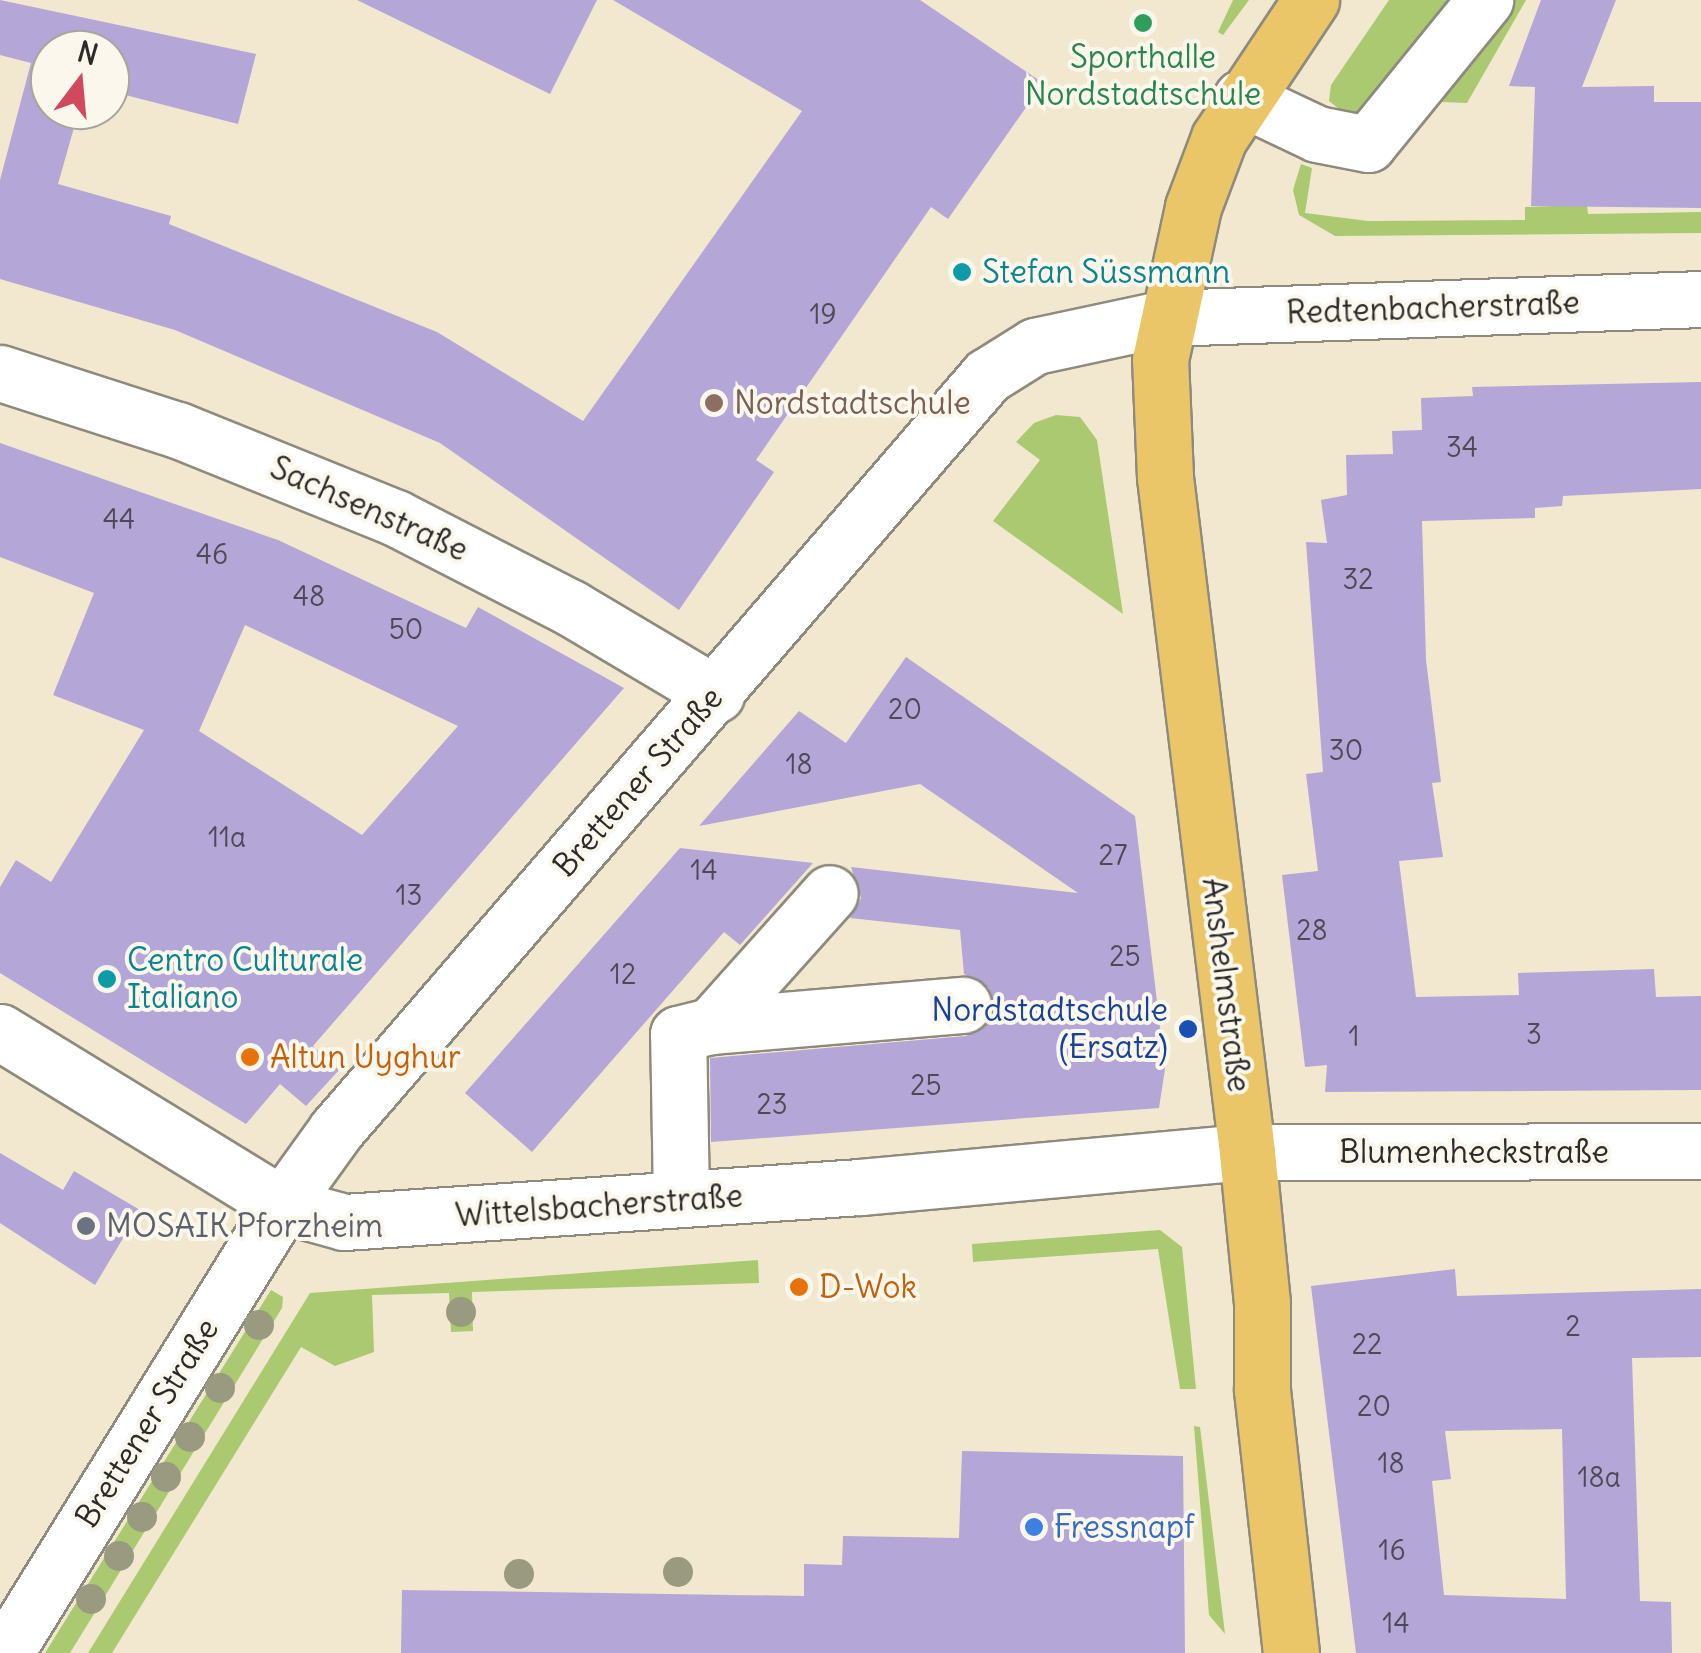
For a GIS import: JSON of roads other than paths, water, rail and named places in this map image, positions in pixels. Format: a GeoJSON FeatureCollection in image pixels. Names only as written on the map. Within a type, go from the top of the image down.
{"type":"FeatureCollection","features":[{"type":"Feature","properties":{"kind":"main road"},"geometry":{"type":"LineString","coordinates":[[1166,318],[1193,207],[1241,98],[1311,0]]}},
{"type":"Feature","properties":{"kind":"main road","name":"Anshelmstraße"},"geometry":{"type":"LineString","coordinates":[[1166,318],[1160,360],[1165,477],[1247,1152],[1262,1302],[1262,1389],[1291,1653]]}},
{"type":"Feature","properties":{"kind":"street"},"geometry":{"type":"LineString","coordinates":[[1241,98],[1317,134],[1368,144],[1485,0]]}},
{"type":"Feature","properties":{"kind":"street","name":"Redtenbacherstraße"},"geometry":{"type":"LineString","coordinates":[[1166,318],[1701,299]]}},
{"type":"Feature","properties":{"kind":"street","name":"Brettener Straße"},"geometry":{"type":"LineString","coordinates":[[5,1653],[282,1205],[336,1130],[987,376],[1035,346],[1166,318]]}},
{"type":"Feature","properties":{"kind":"street","name":"Sachsenstraße"},"geometry":{"type":"LineString","coordinates":[[0,373],[178,430],[396,518],[556,599],[716,694]]}},
{"type":"Feature","properties":{"kind":"street"},"geometry":{"type":"LineString","coordinates":[[711,1026],[830,892]]}},
{"type":"Feature","properties":{"kind":"street"},"geometry":{"type":"LineString","coordinates":[[681,1199],[678,1034],[711,1026],[963,1005]]}},
{"type":"Feature","properties":{"kind":"street","name":"Wittelsbacherstraße"},"geometry":{"type":"LineString","coordinates":[[0,1032],[282,1205],[365,1222],[1247,1152]]}},
{"type":"Feature","properties":{"kind":"street","name":"Blumenheckstraße"},"geometry":{"type":"LineString","coordinates":[[1247,1152],[1701,1151]]}},
{"type":"Feature","properties":{"kind":"place","name":"Sporthalle Nordstadtschule"},"geometry":{"type":"Point","coordinates":[1143,23]}},
{"type":"Feature","properties":{"kind":"place","name":"Stefan Süssmann"},"geometry":{"type":"Point","coordinates":[962,272]}},
{"type":"Feature","properties":{"kind":"place","name":"Nordstadtschule"},"geometry":{"type":"Point","coordinates":[714,403]}},
{"type":"Feature","properties":{"kind":"place","name":"Centro Culturale Italiano"},"geometry":{"type":"Point","coordinates":[107,979]}},
{"type":"Feature","properties":{"kind":"place","name":"Nordstadtschule (Ersatz)"},"geometry":{"type":"Point","coordinates":[1188,1029]}},
{"type":"Feature","properties":{"kind":"place","name":"Altun Uyghur"},"geometry":{"type":"Point","coordinates":[250,1057]}},
{"type":"Feature","properties":{"kind":"place","name":"MOSAIK Pforzheim"},"geometry":{"type":"Point","coordinates":[86,1226]}},
{"type":"Feature","properties":{"kind":"place","name":"D-Wok"},"geometry":{"type":"Point","coordinates":[799,1287]}},
{"type":"Feature","properties":{"kind":"place","name":"Fressnapf"},"geometry":{"type":"Point","coordinates":[1034,1527]}}]}
